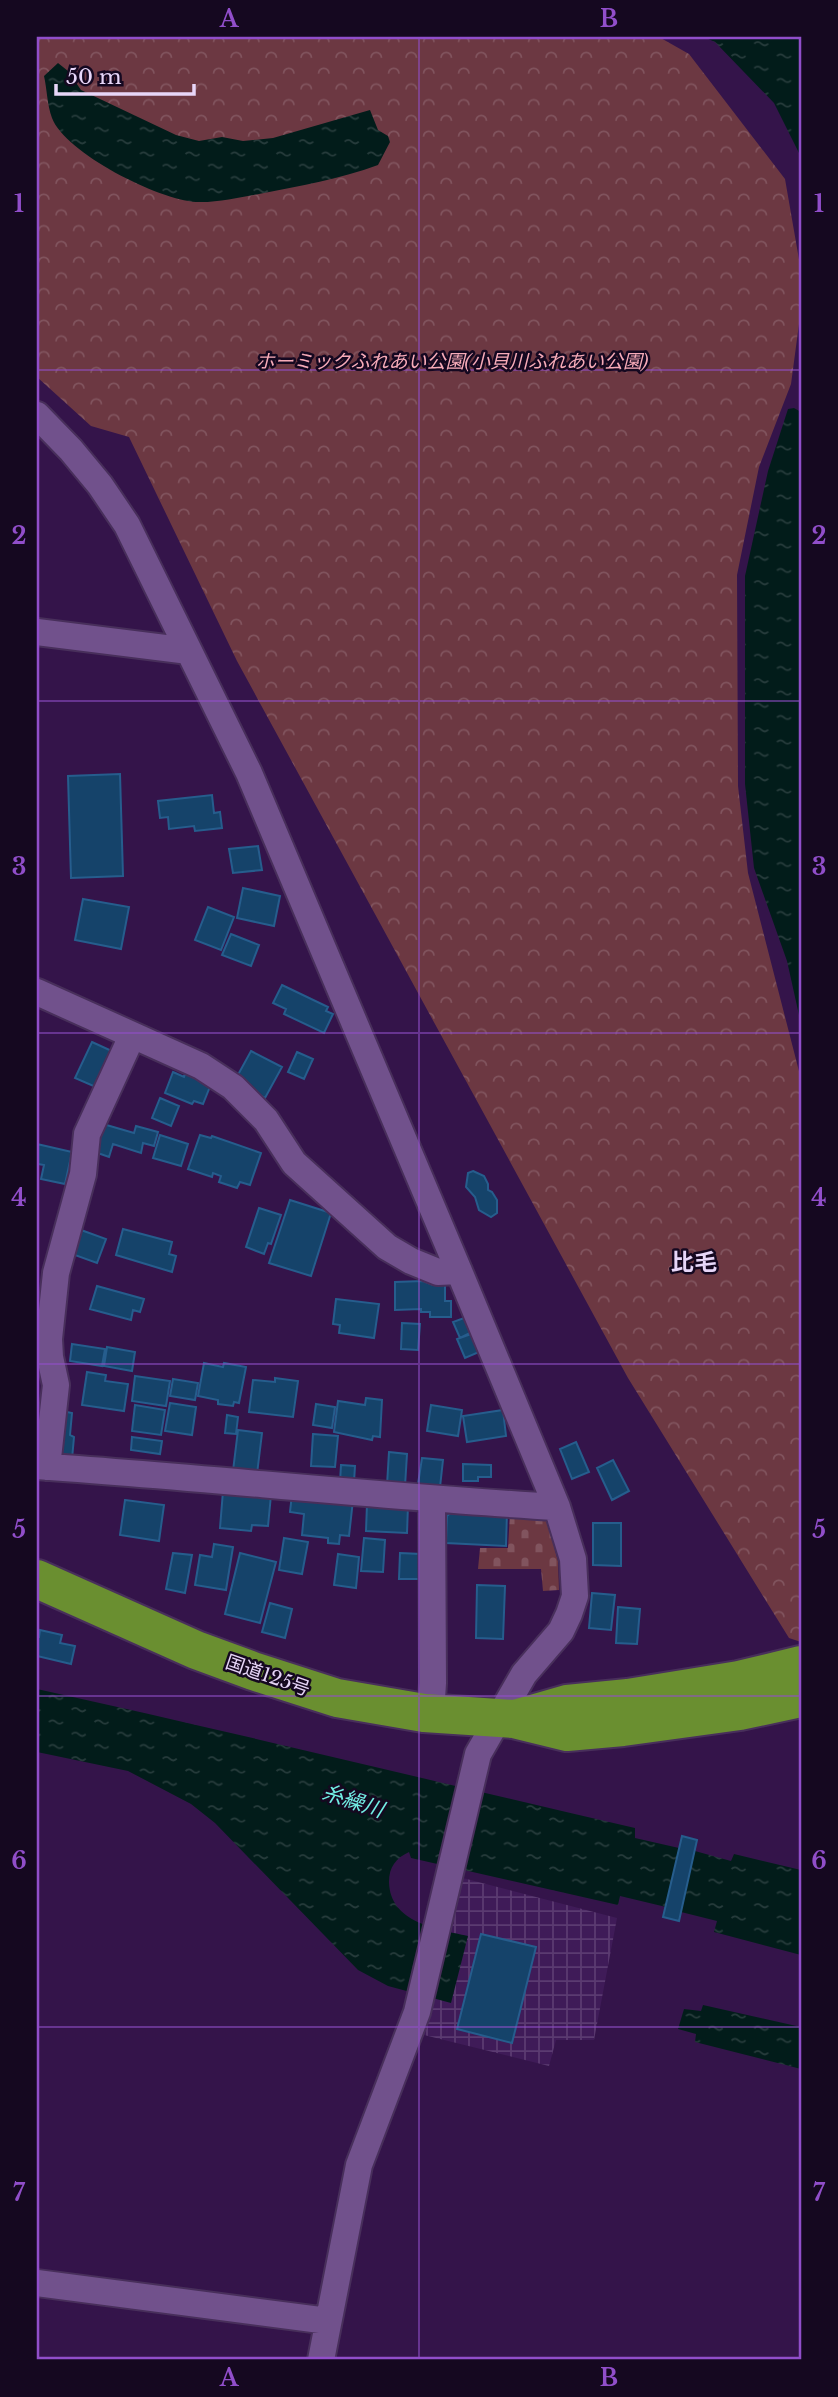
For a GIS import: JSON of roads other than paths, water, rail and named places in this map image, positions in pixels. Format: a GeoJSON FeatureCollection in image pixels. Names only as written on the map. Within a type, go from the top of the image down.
{"type":"FeatureCollection","features":[{"type":"Feature","properties":{"kind":"highway","name":"国道125号"},"geometry":{"type":"LineString","coordinates":[[37,1579],[196,1650],[253,1671],[337,1698],[431,1714],[506,1719],[567,1704],[628,1698],[739,1680],[798,1677]]}},
{"type":"Feature","properties":{"kind":"street"},"geometry":{"type":"LineString","coordinates":[[37,415],[100,485],[127,525],[249,773],[459,1270],[556,1507],[573,1559],[575,1595],[561,1631],[524,1674],[506,1719],[478,1755],[410,2035],[359,2165],[321,2360]]}},
{"type":"Feature","properties":{"kind":"street"},"geometry":{"type":"LineString","coordinates":[[37,632],[189,651]]}},
{"type":"Feature","properties":{"kind":"street"},"geometry":{"type":"LineString","coordinates":[[37,992],[201,1066],[233,1087],[266,1120],[294,1163],[387,1247],[438,1272],[459,1270]]}},
{"type":"Feature","properties":{"kind":"street"},"geometry":{"type":"LineString","coordinates":[[132,1036],[87,1135],[83,1174],[43,1311],[56,1385],[42,1466],[556,1507]]}},
{"type":"Feature","properties":{"kind":"street"},"geometry":{"type":"LineString","coordinates":[[431,1714],[432,1499]]}},
{"type":"Feature","properties":{"kind":"street"},"geometry":{"type":"LineString","coordinates":[[37,2283],[328,2321]]}},
{"type":"Feature","properties":{"kind":"water"},"geometry":{"type":"Polygon","coordinates":[[[704,37],[801,37],[801,157],[774,103],[715,42],[704,37]]]}},
{"type":"Feature","properties":{"kind":"water"},"geometry":{"type":"Polygon","coordinates":[[[58,63],[68,71],[81,90],[176,135],[199,141],[222,137],[243,141],[273,138],[370,110],[378,130],[388,136],[390,142],[378,165],[349,174],[220,201],[196,202],[180,199],[138,184],[115,172],[75,146],[60,132],[50,113],[44,76],[58,63]]]}},
{"type":"Feature","properties":{"kind":"water"},"geometry":{"type":"Polygon","coordinates":[[[794,408],[801,412],[801,1024],[787,961],[754,868],[745,784],[745,576],[768,471],[788,409],[794,408]]]}},
{"type":"Feature","properties":{"kind":"water","name":"糸繰川"},"geometry":{"type":"Polygon","coordinates":[[[37,1689],[635,1828],[635,1838],[679,1848],[666,1907],[620,1896],[618,1905],[411,1858],[409,1852],[397,1860],[390,1872],[391,1896],[397,1907],[417,1922],[468,1936],[451,2003],[388,1986],[358,1970],[215,1823],[191,1804],[128,1771],[37,1752],[37,1689]]]}},
{"type":"Feature","properties":{"kind":"water"},"geometry":{"type":"Polygon","coordinates":[[[695,1851],[731,1861],[734,1854],[801,1870],[801,1955],[714,1932],[717,1921],[681,1912],[695,1851]]]}},
{"type":"Feature","properties":{"kind":"water"},"geometry":{"type":"Polygon","coordinates":[[[703,2005],[801,2027],[801,2069],[695,2042],[696,2034],[678,2029],[684,2009],[701,2011],[703,2005]]]}},
{"type":"Feature","properties":{"kind":"district","name":"比毛"},"geometry":{"type":"Point","coordinates":[694,1262]}},
{"type":"Feature","properties":{"kind":"park label","name":"ホーミックふれあい公園(小貝川ふれあい公園)"},"geometry":{"type":"Point","coordinates":[452,361]}}]}
